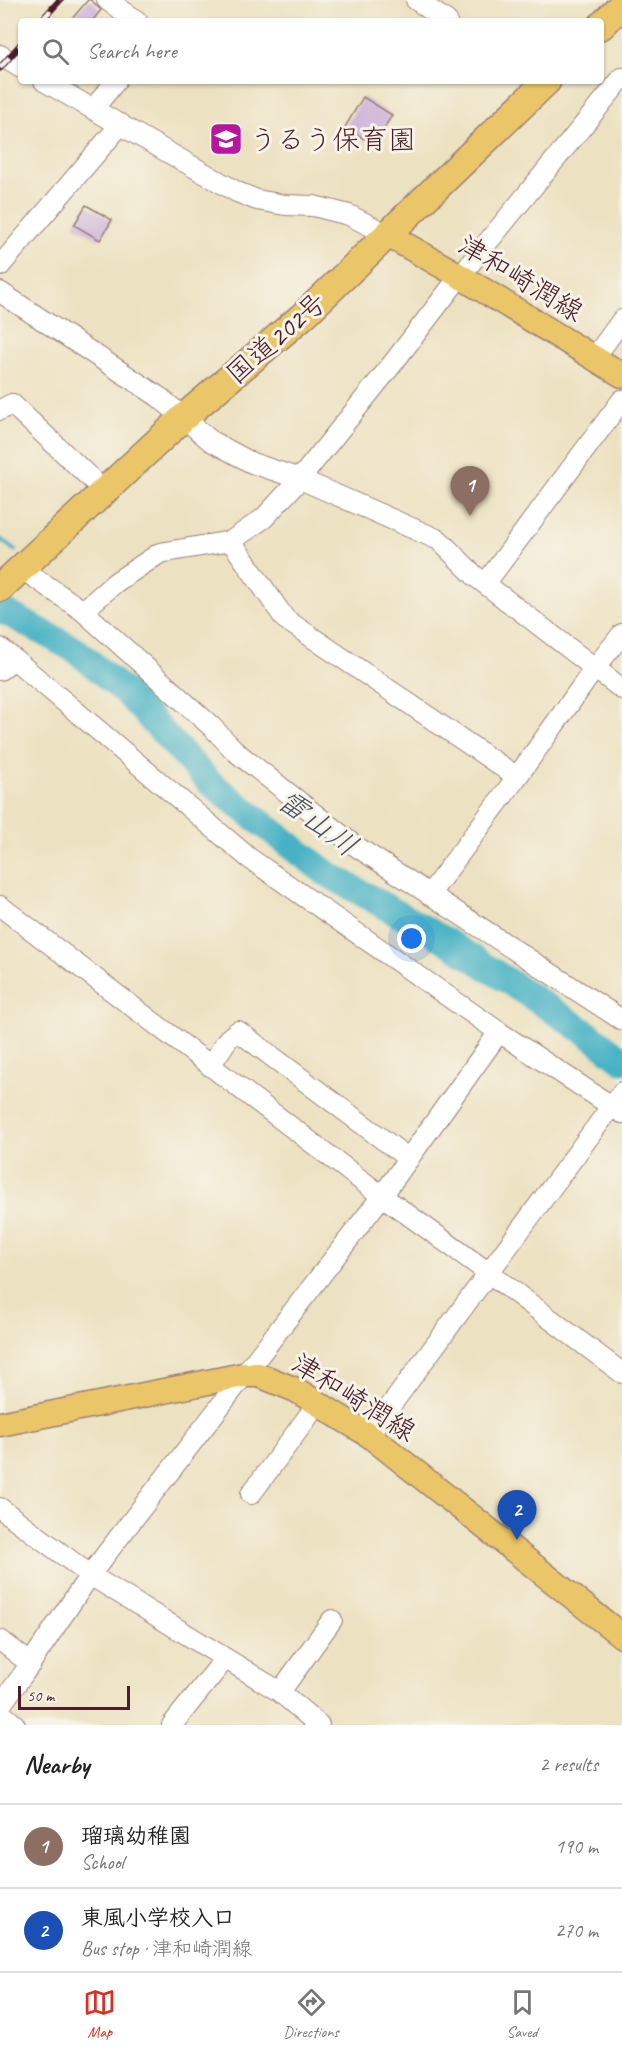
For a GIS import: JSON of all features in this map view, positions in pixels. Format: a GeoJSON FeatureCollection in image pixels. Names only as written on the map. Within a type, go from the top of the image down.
{"type":"FeatureCollection","features":[{"type":"Feature","properties":{"kind":"highway"},"geometry":{"type":"LineString","coordinates":[[604,23],[622,5]]}},
{"type":"Feature","properties":{"kind":"highway","name":"国道202号"},"geometry":{"type":"LineString","coordinates":[[7,578],[183,418],[305,314],[540,84]]}},
{"type":"Feature","properties":{"kind":"main road","name":"津和崎潤線"},"geometry":{"type":"LineString","coordinates":[[388,235],[622,375]]}},
{"type":"Feature","properties":{"kind":"main road","name":"津和崎潤線"},"geometry":{"type":"LineString","coordinates":[[0,1424],[243,1375],[259,1375],[296,1390],[369,1435],[622,1636]]}},
{"type":"Feature","properties":{"kind":"street"},"geometry":{"type":"LineString","coordinates":[[107,0],[133,18]]}},
{"type":"Feature","properties":{"kind":"street"},"geometry":{"type":"LineString","coordinates":[[416,0],[443,18]]}},
{"type":"Feature","properties":{"kind":"street"},"geometry":{"type":"LineString","coordinates":[[0,55],[18,66]]}},
{"type":"Feature","properties":{"kind":"street"},"geometry":{"type":"LineString","coordinates":[[82,611],[116,582],[160,553],[231,541],[264,518],[300,479],[460,276],[622,78]]}},
{"type":"Feature","properties":{"kind":"street"},"geometry":{"type":"LineString","coordinates":[[49,84],[237,192],[257,200],[285,205],[315,206],[349,215],[388,235]]}},
{"type":"Feature","properties":{"kind":"street"},"geometry":{"type":"LineString","coordinates":[[93,109],[114,84]]}},
{"type":"Feature","properties":{"kind":"street"},"geometry":{"type":"LineString","coordinates":[[0,266],[121,124]]}},
{"type":"Feature","properties":{"kind":"street"},"geometry":{"type":"LineString","coordinates":[[0,292],[159,397],[211,441],[252,463],[300,479],[439,540],[485,585],[622,688]]}},
{"type":"Feature","properties":{"kind":"street"},"geometry":{"type":"LineString","coordinates":[[595,357],[622,320]]}},
{"type":"Feature","properties":{"kind":"street"},"geometry":{"type":"LineString","coordinates":[[485,585],[622,400]]}},
{"type":"Feature","properties":{"kind":"street"},"geometry":{"type":"LineString","coordinates":[[0,410],[12,404],[104,491]]}},
{"type":"Feature","properties":{"kind":"street"},"geometry":{"type":"LineString","coordinates":[[231,541],[285,619],[518,777]]}},
{"type":"Feature","properties":{"kind":"street"},"geometry":{"type":"LineString","coordinates":[[7,578],[82,611],[236,752],[293,799],[354,845],[429,896],[622,1020]]}},
{"type":"Feature","properties":{"kind":"street"},"geometry":{"type":"LineString","coordinates":[[429,896],[622,634]]}},
{"type":"Feature","properties":{"kind":"street"},"geometry":{"type":"LineString","coordinates":[[5,659],[249,858],[499,1032],[619,1103],[369,1435]]}},
{"type":"Feature","properties":{"kind":"street"},"geometry":{"type":"LineString","coordinates":[[0,906],[382,1196],[622,1373]]}},
{"type":"Feature","properties":{"kind":"street"},"geometry":{"type":"LineString","coordinates":[[210,1066],[228,1039],[238,1031],[409,1159]]}},
{"type":"Feature","properties":{"kind":"street"},"geometry":{"type":"LineString","coordinates":[[0,1706],[90,1575],[382,1196],[499,1032]]}},
{"type":"Feature","properties":{"kind":"street"},"geometry":{"type":"LineString","coordinates":[[251,1494],[318,1403]]}},
{"type":"Feature","properties":{"kind":"street"},"geometry":{"type":"LineString","coordinates":[[0,1508],[90,1575],[280,1692],[319,1725]]}},
{"type":"Feature","properties":{"kind":"street"},"geometry":{"type":"LineString","coordinates":[[280,1692],[332,1620]]}},
{"type":"Feature","properties":{"kind":"street"},"geometry":{"type":"LineString","coordinates":[[0,1640],[31,1664]]}},
{"type":"Feature","properties":{"kind":"street"},"geometry":{"type":"LineString","coordinates":[[172,1725],[225,1659]]}},
{"type":"Feature","properties":{"kind":"street"},"geometry":{"type":"LineString","coordinates":[[0,1712],[15,1725]]}},
{"type":"Feature","properties":{"kind":"building"},"geometry":{"type":"Polygon","coordinates":[[[88,0],[91,0],[101,10],[94,18],[73,18],[88,0]]]}},
{"type":"Feature","properties":{"kind":"building"},"geometry":{"type":"Polygon","coordinates":[[[363,97],[392,115],[374,145],[345,127],[363,97]]]}},
{"type":"Feature","properties":{"kind":"building"},"geometry":{"type":"Polygon","coordinates":[[[86,205],[112,220],[100,240],[74,225],[86,205]]]}},
{"type":"Feature","properties":{"kind":"waterway"},"geometry":{"type":"LineString","coordinates":[[0,539],[15,550]]}},
{"type":"Feature","properties":{"kind":"waterway","name":"雷山川"},"geometry":{"type":"LineString","coordinates":[[0,609],[77,651],[128,695],[209,782],[326,873],[445,940],[590,1035],[622,1060]]}},
{"type":"Feature","properties":{"kind":"railway"},"geometry":{"type":"LineString","coordinates":[[44,18],[60,0]]}},
{"type":"Feature","properties":{"kind":"railway"},"geometry":{"type":"LineString","coordinates":[[0,68],[18,47]]}},
{"type":"Feature","properties":{"kind":"place","name":"うるう保育園"},"geometry":{"type":"Point","coordinates":[226,139]}},
{"type":"Feature","properties":{"kind":"place","name":"瑠璃幼稚園"},"geometry":{"type":"Point","coordinates":[470,516]}},
{"type":"Feature","properties":{"kind":"place","name":"東風小学校入口"},"geometry":{"type":"Point","coordinates":[517,1540]}}]}
